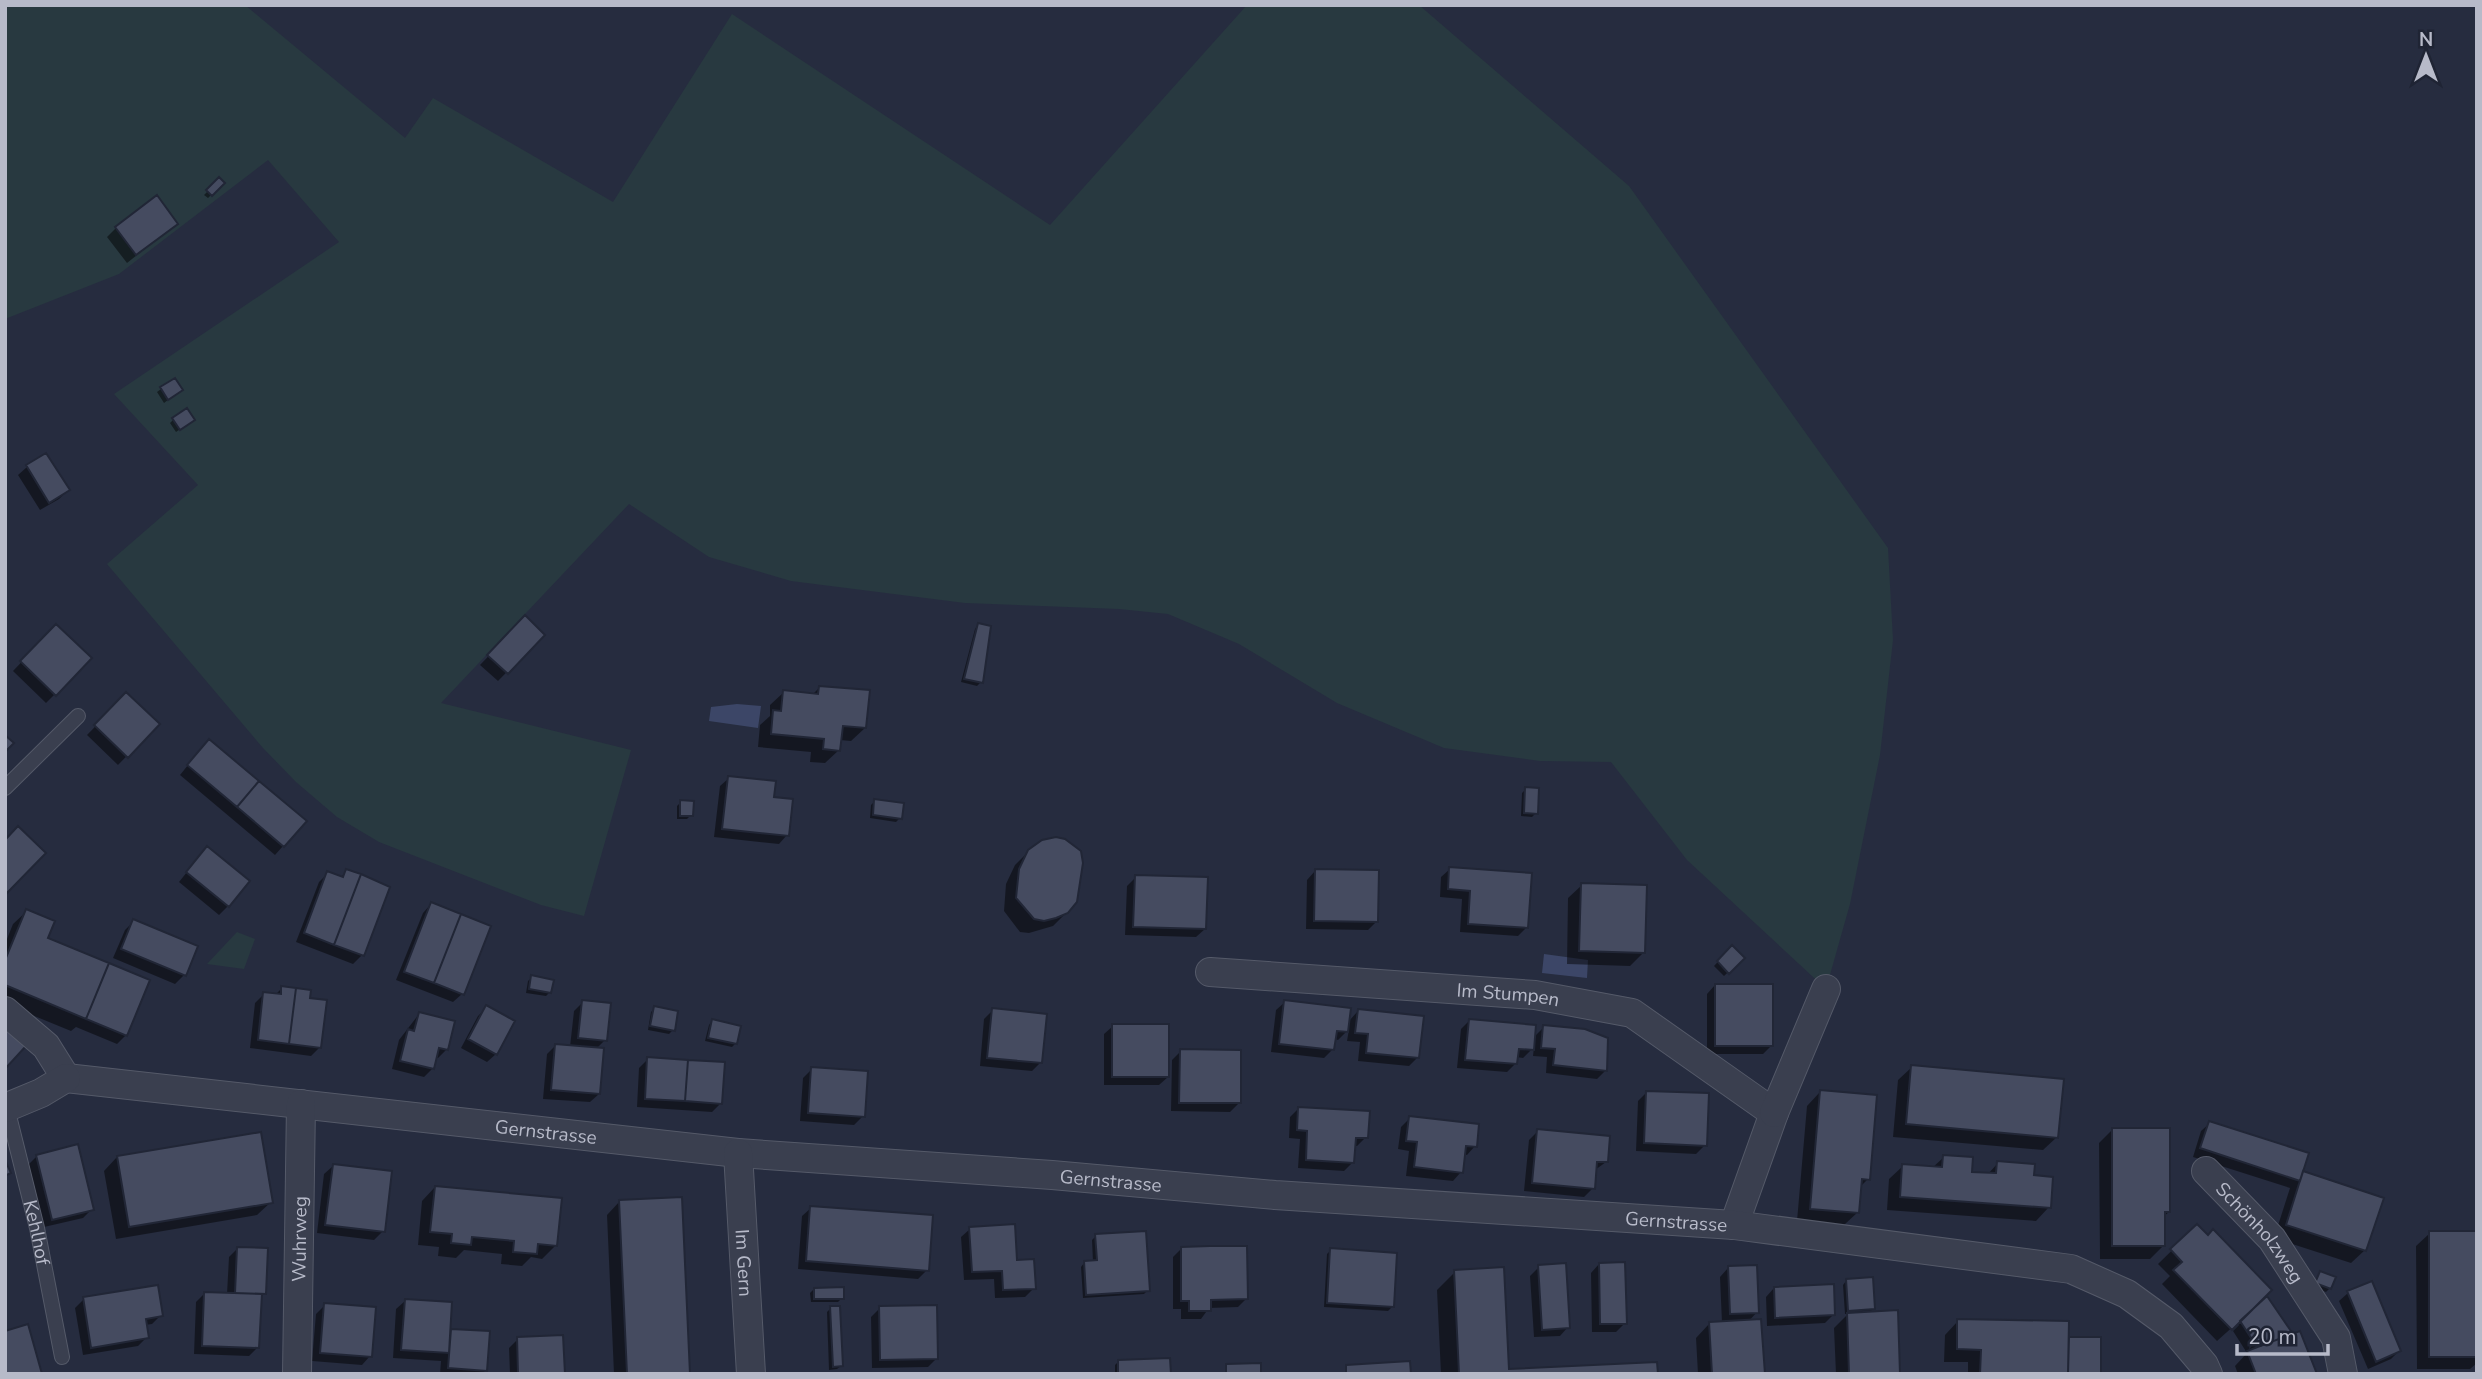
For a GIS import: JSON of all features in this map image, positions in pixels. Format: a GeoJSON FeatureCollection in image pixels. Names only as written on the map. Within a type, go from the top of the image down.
{"type":"FeatureCollection","features":[{"type":"Feature","properties":{"kind":"street","name":"Im Stumpen"},"geometry":{"type":"LineString","coordinates":[[1210,972],[1535,995],[1632,1013],[1774,1112]]}},
{"type":"Feature","properties":{"kind":"street"},"geometry":{"type":"LineString","coordinates":[[1734,1225],[1774,1112],[1826,989]]}},
{"type":"Feature","properties":{"kind":"street"},"geometry":{"type":"LineString","coordinates":[[5,1011],[46,1046],[66,1078]]}},
{"type":"Feature","properties":{"kind":"street","name":"Gernstrasse"},"geometry":{"type":"LineString","coordinates":[[66,1078],[738,1153],[1052,1175],[1275,1195],[1734,1225],[2071,1269],[2127,1294],[2171,1325],[2204,1365],[2208,1374]]}},
{"type":"Feature","properties":{"kind":"street","name":"Kehlhof"},"geometry":{"type":"LineString","coordinates":[[6,1108],[41,1093],[66,1078]]}},
{"type":"Feature","properties":{"kind":"street","name":"Wuhrweg"},"geometry":{"type":"LineString","coordinates":[[297,1374],[301,1104]]}},
{"type":"Feature","properties":{"kind":"street","name":"Im Gern"},"geometry":{"type":"LineString","coordinates":[[738,1153],[751,1374]]}},
{"type":"Feature","properties":{"kind":"street","name":"Schönholzweg"},"geometry":{"type":"LineString","coordinates":[[2206,1171],[2272,1239],[2336,1338],[2343,1374]]}},
{"type":"Feature","properties":{"kind":"lane"},"geometry":{"type":"LineString","coordinates":[[5,788],[78,716]]}},
{"type":"Feature","properties":{"kind":"lane","name":"Kehlhof"},"geometry":{"type":"LineString","coordinates":[[6,1108],[37,1228],[62,1357]]}},
{"type":"Feature","properties":{"kind":"shaded area"},"geometry":{"type":"Polygon","coordinates":[[[5,5],[245,5],[405,138],[433,98],[613,202],[732,14],[1050,225],[1247,5],[1419,5],[1629,186],[1888,548],[1893,640],[1880,755],[1850,904],[1826,989],[1687,860],[1611,762],[1540,761],[1444,748],[1337,703],[1239,644],[1168,614],[1119,609],[965,603],[791,581],[709,557],[629,504],[441,703],[631,750],[584,916],[541,905],[379,842],[337,817],[296,782],[263,748],[107,564],[198,485],[114,394],[339,242],[268,160],[119,274],[5,319],[5,5]]]}},
{"type":"Feature","properties":{"kind":"shaded area"},"geometry":{"type":"Polygon","coordinates":[[[237,932],[255,939],[244,969],[207,964],[237,932]]]}},
{"type":"Feature","properties":{"kind":"water"},"geometry":{"type":"Polygon","coordinates":[[[737,704],[761,706],[758,728],[709,721],[711,707],[737,704]]]}},
{"type":"Feature","properties":{"kind":"water"},"geometry":{"type":"Polygon","coordinates":[[[1544,954],[1588,960],[1587,978],[1542,973],[1544,954]]]}},
{"type":"Feature","properties":{"kind":"building"},"geometry":{"type":"Polygon","coordinates":[[[219,177],[225,183],[212,196],[206,190],[219,177]]]}},
{"type":"Feature","properties":{"kind":"building"},"geometry":{"type":"Polygon","coordinates":[[[157,195],[178,224],[136,255],[115,227],[157,195]]]}},
{"type":"Feature","properties":{"kind":"building"},"geometry":{"type":"Polygon","coordinates":[[[175,378],[183,390],[168,400],[160,387],[175,378]]]}},
{"type":"Feature","properties":{"kind":"building"},"geometry":{"type":"Polygon","coordinates":[[[187,408],[195,420],[180,430],[172,418],[187,408]]]}},
{"type":"Feature","properties":{"kind":"building"},"geometry":{"type":"Polygon","coordinates":[[[46,453],[70,490],[49,503],[26,465],[46,453]]]}},
{"type":"Feature","properties":{"kind":"building"},"geometry":{"type":"Polygon","coordinates":[[[525,615],[545,635],[508,674],[487,655],[525,615]]]}},
{"type":"Feature","properties":{"kind":"building"},"geometry":{"type":"Polygon","coordinates":[[[978,623],[991,626],[983,683],[964,679],[978,623]]]}},
{"type":"Feature","properties":{"kind":"building"},"geometry":{"type":"Polygon","coordinates":[[[56,624],[92,658],[56,696],[20,661],[56,624]]]}},
{"type":"Feature","properties":{"kind":"building"},"geometry":{"type":"Polygon","coordinates":[[[819,686],[870,690],[866,728],[843,726],[840,751],[823,749],[824,739],[771,734],[773,710],[781,711],[783,690],[818,694],[819,686]]]}},
{"type":"Feature","properties":{"kind":"building"},"geometry":{"type":"Polygon","coordinates":[[[126,692],[160,724],[128,758],[94,725],[126,692]]]}},
{"type":"Feature","properties":{"kind":"building"},"geometry":{"type":"Polygon","coordinates":[[[5,735],[14,743],[5,752],[5,735]]]}},
{"type":"Feature","properties":{"kind":"building"},"geometry":{"type":"Polygon","coordinates":[[[209,739],[259,781],[237,807],[187,765],[209,739]]]}},
{"type":"Feature","properties":{"kind":"building"},"geometry":{"type":"Polygon","coordinates":[[[728,776],[776,781],[774,797],[793,799],[789,836],[722,829],[728,776]]]}},
{"type":"Feature","properties":{"kind":"building"},"geometry":{"type":"Polygon","coordinates":[[[259,781],[307,821],[284,847],[237,807],[259,781]]]}},
{"type":"Feature","properties":{"kind":"building"},"geometry":{"type":"Polygon","coordinates":[[[1525,787],[1539,788],[1538,814],[1524,813],[1525,787]]]}},
{"type":"Feature","properties":{"kind":"building"},"geometry":{"type":"Polygon","coordinates":[[[874,799],[904,803],[902,819],[873,815],[874,799]]]}},
{"type":"Feature","properties":{"kind":"building"},"geometry":{"type":"Polygon","coordinates":[[[680,800],[694,801],[693,816],[680,816],[680,800]]]}},
{"type":"Feature","properties":{"kind":"building"},"geometry":{"type":"Polygon","coordinates":[[[18,826],[46,853],[5,895],[5,840],[18,826]]]}},
{"type":"Feature","properties":{"kind":"building"},"geometry":{"type":"Polygon","coordinates":[[[1056,837],[1065,839],[1081,851],[1083,863],[1077,902],[1068,913],[1056,918],[1044,921],[1034,919],[1016,898],[1019,869],[1028,850],[1042,840],[1056,837]]]}},
{"type":"Feature","properties":{"kind":"building"},"geometry":{"type":"Polygon","coordinates":[[[207,846],[250,881],[229,907],[186,872],[207,846]]]}},
{"type":"Feature","properties":{"kind":"building"},"geometry":{"type":"Polygon","coordinates":[[[1449,867],[1532,873],[1528,928],[1468,924],[1470,891],[1448,889],[1449,867]]]}},
{"type":"Feature","properties":{"kind":"building"},"geometry":{"type":"Polygon","coordinates":[[[346,869],[361,874],[334,945],[304,933],[327,871],[343,877],[346,869]]]}},
{"type":"Feature","properties":{"kind":"building"},"geometry":{"type":"Polygon","coordinates":[[[1315,869],[1379,870],[1378,922],[1314,921],[1315,869]]]}},
{"type":"Feature","properties":{"kind":"building"},"geometry":{"type":"Polygon","coordinates":[[[361,874],[390,887],[364,956],[334,945],[361,874]]]}},
{"type":"Feature","properties":{"kind":"building"},"geometry":{"type":"Polygon","coordinates":[[[1135,875],[1208,877],[1206,929],[1133,927],[1135,875]]]}},
{"type":"Feature","properties":{"kind":"building"},"geometry":{"type":"Polygon","coordinates":[[[1581,883],[1647,885],[1645,953],[1579,951],[1581,883]]]}},
{"type":"Feature","properties":{"kind":"building"},"geometry":{"type":"Polygon","coordinates":[[[431,902],[461,914],[434,983],[404,972],[431,902]]]}},
{"type":"Feature","properties":{"kind":"building"},"geometry":{"type":"Polygon","coordinates":[[[26,909],[55,921],[48,938],[109,963],[86,1019],[5,985],[5,960],[26,909]]]}},
{"type":"Feature","properties":{"kind":"building"},"geometry":{"type":"Polygon","coordinates":[[[461,914],[491,926],[464,995],[434,983],[461,914]]]}},
{"type":"Feature","properties":{"kind":"building"},"geometry":{"type":"Polygon","coordinates":[[[133,919],[198,946],[186,976],[121,949],[133,919]]]}},
{"type":"Feature","properties":{"kind":"building"},"geometry":{"type":"Polygon","coordinates":[[[1732,945],[1745,958],[1729,974],[1717,961],[1732,945]]]}},
{"type":"Feature","properties":{"kind":"building"},"geometry":{"type":"Polygon","coordinates":[[[109,963],[150,980],[127,1036],[86,1019],[109,963]]]}},
{"type":"Feature","properties":{"kind":"building"},"geometry":{"type":"Polygon","coordinates":[[[531,975],[554,980],[551,993],[529,989],[531,975]]]}},
{"type":"Feature","properties":{"kind":"building"},"geometry":{"type":"Polygon","coordinates":[[[1715,984],[1773,984],[1773,1046],[1715,1046],[1715,984]]]}},
{"type":"Feature","properties":{"kind":"building"},"geometry":{"type":"Polygon","coordinates":[[[281,986],[296,988],[289,1044],[258,1040],[263,992],[281,994],[281,986]]]}},
{"type":"Feature","properties":{"kind":"building"},"geometry":{"type":"Polygon","coordinates":[[[296,988],[311,990],[310,998],[327,1000],[321,1048],[289,1044],[296,988]]]}},
{"type":"Feature","properties":{"kind":"building"},"geometry":{"type":"Polygon","coordinates":[[[582,1000],[611,1003],[607,1041],[578,1038],[582,1000]]]}},
{"type":"Feature","properties":{"kind":"building"},"geometry":{"type":"Polygon","coordinates":[[[1284,1000],[1351,1008],[1348,1032],[1337,1031],[1334,1050],[1279,1044],[1284,1000]]]}},
{"type":"Feature","properties":{"kind":"building"},"geometry":{"type":"Polygon","coordinates":[[[486,1005],[515,1021],[497,1055],[468,1039],[486,1005]]]}},
{"type":"Feature","properties":{"kind":"building"},"geometry":{"type":"Polygon","coordinates":[[[654,1006],[678,1011],[675,1031],[650,1026],[654,1006]]]}},
{"type":"Feature","properties":{"kind":"building"},"geometry":{"type":"Polygon","coordinates":[[[992,1008],[1047,1014],[1042,1063],[987,1058],[992,1008]]]}},
{"type":"Feature","properties":{"kind":"building"},"geometry":{"type":"Polygon","coordinates":[[[1358,1009],[1424,1016],[1419,1058],[1366,1053],[1368,1034],[1355,1033],[1358,1009]]]}},
{"type":"Feature","properties":{"kind":"building"},"geometry":{"type":"Polygon","coordinates":[[[419,1012],[455,1021],[448,1050],[439,1048],[434,1069],[400,1061],[408,1029],[414,1031],[419,1012]]]}},
{"type":"Feature","properties":{"kind":"building"},"geometry":{"type":"Polygon","coordinates":[[[712,1019],[741,1026],[737,1044],[708,1038],[712,1019]]]}},
{"type":"Feature","properties":{"kind":"building"},"geometry":{"type":"Polygon","coordinates":[[[1469,1019],[1536,1025],[1534,1050],[1519,1049],[1517,1064],[1465,1060],[1469,1019]]]}},
{"type":"Feature","properties":{"kind":"building"},"geometry":{"type":"Polygon","coordinates":[[[1112,1024],[1169,1024],[1169,1077],[1112,1077],[1112,1024]]]}},
{"type":"Feature","properties":{"kind":"building"},"geometry":{"type":"Polygon","coordinates":[[[1543,1025],[1585,1029],[1608,1038],[1607,1071],[1553,1065],[1555,1049],[1541,1048],[1543,1025]]]}},
{"type":"Feature","properties":{"kind":"building"},"geometry":{"type":"Polygon","coordinates":[[[5,1027],[26,1046],[5,1069],[5,1027]]]}},
{"type":"Feature","properties":{"kind":"building"},"geometry":{"type":"Polygon","coordinates":[[[555,1044],[604,1048],[600,1094],[551,1090],[555,1044]]]}},
{"type":"Feature","properties":{"kind":"building"},"geometry":{"type":"Polygon","coordinates":[[[1180,1049],[1241,1050],[1241,1103],[1179,1103],[1180,1049]]]}},
{"type":"Feature","properties":{"kind":"building"},"geometry":{"type":"Polygon","coordinates":[[[647,1057],[688,1060],[685,1101],[645,1099],[647,1057]]]}},
{"type":"Feature","properties":{"kind":"building"},"geometry":{"type":"Polygon","coordinates":[[[688,1060],[725,1062],[722,1104],[685,1101],[688,1060]]]}},
{"type":"Feature","properties":{"kind":"building"},"geometry":{"type":"Polygon","coordinates":[[[1911,1065],[2064,1079],[2058,1138],[1906,1124],[1911,1065]]]}},
{"type":"Feature","properties":{"kind":"building"},"geometry":{"type":"Polygon","coordinates":[[[811,1067],[868,1071],[865,1117],[808,1113],[811,1067]]]}},
{"type":"Feature","properties":{"kind":"building"},"geometry":{"type":"Polygon","coordinates":[[[1820,1090],[1877,1095],[1870,1180],[1862,1179],[1859,1213],[1810,1209],[1820,1090]]]}},
{"type":"Feature","properties":{"kind":"building"},"geometry":{"type":"Polygon","coordinates":[[[1646,1091],[1709,1093],[1707,1146],[1644,1143],[1646,1091]]]}},
{"type":"Feature","properties":{"kind":"building"},"geometry":{"type":"Polygon","coordinates":[[[1298,1107],[1370,1111],[1368,1138],[1356,1138],[1354,1163],[1306,1160],[1307,1131],[1297,1130],[1298,1107]]]}},
{"type":"Feature","properties":{"kind":"building"},"geometry":{"type":"Polygon","coordinates":[[[1409,1116],[1479,1124],[1477,1147],[1466,1146],[1463,1173],[1414,1167],[1417,1142],[1406,1141],[1409,1116]]]}},
{"type":"Feature","properties":{"kind":"building"},"geometry":{"type":"Polygon","coordinates":[[[2209,1121],[2309,1153],[2300,1181],[2200,1148],[2209,1121]]]}},
{"type":"Feature","properties":{"kind":"building"},"geometry":{"type":"Polygon","coordinates":[[[2112,1128],[2170,1128],[2170,1212],[2165,1212],[2165,1246],[2112,1246],[2112,1128]]]}},
{"type":"Feature","properties":{"kind":"building"},"geometry":{"type":"Polygon","coordinates":[[[1537,1129],[1610,1136],[1608,1162],[1597,1162],[1595,1189],[1532,1183],[1537,1129]]]}},
{"type":"Feature","properties":{"kind":"building"},"geometry":{"type":"Polygon","coordinates":[[[261,1132],[273,1203],[129,1227],[117,1156],[261,1132]]]}},
{"type":"Feature","properties":{"kind":"building"},"geometry":{"type":"Polygon","coordinates":[[[78,1144],[94,1210],[52,1220],[36,1155],[78,1144]]]}},
{"type":"Feature","properties":{"kind":"building"},"geometry":{"type":"Polygon","coordinates":[[[1943,1155],[1973,1157],[1972,1172],[1996,1173],[1997,1161],[2035,1164],[2034,1175],[2053,1177],[2051,1208],[1900,1197],[1902,1164],[1942,1167],[1943,1155]]]}},
{"type":"Feature","properties":{"kind":"building"},"geometry":{"type":"Polygon","coordinates":[[[5,1160],[11,1173],[5,1176],[5,1160]]]}},
{"type":"Feature","properties":{"kind":"building"},"geometry":{"type":"Polygon","coordinates":[[[333,1164],[392,1171],[385,1232],[325,1225],[333,1164]]]}},
{"type":"Feature","properties":{"kind":"building"},"geometry":{"type":"Polygon","coordinates":[[[2303,1171],[2384,1198],[2366,1251],[2286,1225],[2303,1171]]]}},
{"type":"Feature","properties":{"kind":"building"},"geometry":{"type":"Polygon","coordinates":[[[435,1186],[562,1198],[557,1246],[538,1244],[537,1254],[513,1252],[514,1241],[472,1237],[471,1245],[451,1243],[452,1234],[430,1232],[435,1186]]]}},
{"type":"Feature","properties":{"kind":"building"},"geometry":{"type":"Polygon","coordinates":[[[682,1197],[690,1374],[627,1374],[619,1200],[682,1197]]]}},
{"type":"Feature","properties":{"kind":"building"},"geometry":{"type":"Polygon","coordinates":[[[810,1206],[933,1215],[929,1271],[806,1261],[810,1206]]]}},
{"type":"Feature","properties":{"kind":"building"},"geometry":{"type":"Polygon","coordinates":[[[1015,1224],[1017,1260],[1034,1259],[1036,1289],[1003,1290],[1002,1271],[972,1272],[969,1227],[1015,1224]]]}},
{"type":"Feature","properties":{"kind":"building"},"geometry":{"type":"Polygon","coordinates":[[[2197,1224],[2208,1235],[2213,1229],[2272,1290],[2232,1330],[2173,1270],[2182,1262],[2170,1249],[2197,1224]]]}},
{"type":"Feature","properties":{"kind":"building"},"geometry":{"type":"Polygon","coordinates":[[[1146,1231],[1150,1291],[1086,1295],[1084,1261],[1097,1260],[1095,1234],[1146,1231]]]}},
{"type":"Feature","properties":{"kind":"building"},"geometry":{"type":"Polygon","coordinates":[[[2429,1231],[2477,1231],[2477,1357],[2429,1357],[2429,1231]]]}},
{"type":"Feature","properties":{"kind":"building"},"geometry":{"type":"Polygon","coordinates":[[[1247,1246],[1248,1299],[1211,1300],[1211,1311],[1189,1311],[1189,1301],[1181,1301],[1181,1247],[1247,1246]]]}},
{"type":"Feature","properties":{"kind":"building"},"geometry":{"type":"Polygon","coordinates":[[[237,1247],[268,1248],[266,1294],[235,1293],[237,1247]]]}},
{"type":"Feature","properties":{"kind":"building"},"geometry":{"type":"Polygon","coordinates":[[[1330,1248],[1397,1253],[1394,1307],[1327,1303],[1330,1248]]]}},
{"type":"Feature","properties":{"kind":"building"},"geometry":{"type":"Polygon","coordinates":[[[1625,1262],[1627,1324],[1600,1324],[1599,1263],[1625,1262]]]}},
{"type":"Feature","properties":{"kind":"building"},"geometry":{"type":"Polygon","coordinates":[[[1566,1263],[1570,1328],[1542,1330],[1538,1265],[1566,1263]]]}},
{"type":"Feature","properties":{"kind":"building"},"geometry":{"type":"Polygon","coordinates":[[[1757,1265],[1759,1313],[1730,1314],[1728,1266],[1757,1265]]]}},
{"type":"Feature","properties":{"kind":"building"},"geometry":{"type":"Polygon","coordinates":[[[1504,1267],[1509,1369],[1657,1362],[1658,1374],[1459,1374],[1454,1270],[1504,1267]]]}},
{"type":"Feature","properties":{"kind":"building"},"geometry":{"type":"Polygon","coordinates":[[[2320,1271],[2336,1277],[2331,1289],[2315,1283],[2320,1271]]]}},
{"type":"Feature","properties":{"kind":"building"},"geometry":{"type":"Polygon","coordinates":[[[1873,1277],[1875,1309],[1848,1311],[1846,1279],[1873,1277]]]}},
{"type":"Feature","properties":{"kind":"building"},"geometry":{"type":"Polygon","coordinates":[[[2372,1281],[2401,1351],[2376,1362],[2347,1291],[2372,1281]]]}},
{"type":"Feature","properties":{"kind":"building"},"geometry":{"type":"Polygon","coordinates":[[[1834,1284],[1835,1315],[1775,1318],[1774,1287],[1834,1284]]]}},
{"type":"Feature","properties":{"kind":"building"},"geometry":{"type":"Polygon","coordinates":[[[158,1285],[163,1316],[146,1319],[149,1338],[91,1348],[83,1297],[158,1285]]]}},
{"type":"Feature","properties":{"kind":"building"},"geometry":{"type":"Polygon","coordinates":[[[844,1287],[844,1299],[814,1299],[814,1288],[844,1287]]]}},
{"type":"Feature","properties":{"kind":"building"},"geometry":{"type":"Polygon","coordinates":[[[204,1292],[262,1294],[259,1348],[202,1346],[204,1292]]]}},
{"type":"Feature","properties":{"kind":"building"},"geometry":{"type":"Polygon","coordinates":[[[2267,1296],[2293,1334],[2257,1347],[2240,1321],[2267,1296]]]}},
{"type":"Feature","properties":{"kind":"building"},"geometry":{"type":"Polygon","coordinates":[[[405,1299],[452,1302],[449,1353],[401,1350],[405,1299]]]}},
{"type":"Feature","properties":{"kind":"building"},"geometry":{"type":"Polygon","coordinates":[[[324,1303],[376,1307],[372,1357],[320,1353],[324,1303]]]}},
{"type":"Feature","properties":{"kind":"building"},"geometry":{"type":"Polygon","coordinates":[[[937,1305],[938,1359],[880,1360],[879,1306],[937,1305]]]}},
{"type":"Feature","properties":{"kind":"building"},"geometry":{"type":"Polygon","coordinates":[[[830,1306],[840,1306],[843,1366],[833,1367],[830,1306]]]}},
{"type":"Feature","properties":{"kind":"building"},"geometry":{"type":"Polygon","coordinates":[[[1898,1310],[1900,1374],[1849,1374],[1847,1313],[1898,1310]]]}},
{"type":"Feature","properties":{"kind":"building"},"geometry":{"type":"Polygon","coordinates":[[[1761,1319],[1765,1374],[1712,1374],[1709,1322],[1761,1319]]]}},
{"type":"Feature","properties":{"kind":"building"},"geometry":{"type":"Polygon","coordinates":[[[1957,1319],[2069,1321],[2068,1374],[1980,1374],[1981,1350],[1957,1349],[1957,1319]]]}},
{"type":"Feature","properties":{"kind":"building"},"geometry":{"type":"Polygon","coordinates":[[[28,1324],[42,1374],[5,1374],[5,1331],[28,1324]]]}},
{"type":"Feature","properties":{"kind":"building"},"geometry":{"type":"Polygon","coordinates":[[[451,1329],[490,1331],[487,1371],[448,1368],[451,1329]]]}},
{"type":"Feature","properties":{"kind":"building"},"geometry":{"type":"Polygon","coordinates":[[[2300,1331],[2317,1374],[2256,1374],[2247,1351],[2300,1331]]]}},
{"type":"Feature","properties":{"kind":"building"},"geometry":{"type":"Polygon","coordinates":[[[563,1335],[565,1374],[518,1374],[517,1337],[563,1335]]]}},
{"type":"Feature","properties":{"kind":"building"},"geometry":{"type":"Polygon","coordinates":[[[2069,1337],[2101,1337],[2101,1374],[2068,1374],[2069,1337]]]}},
{"type":"Feature","properties":{"kind":"building"},"geometry":{"type":"Polygon","coordinates":[[[1170,1358],[1171,1374],[1118,1374],[1118,1360],[1170,1358]]]}},
{"type":"Feature","properties":{"kind":"building"},"geometry":{"type":"Polygon","coordinates":[[[1410,1361],[1411,1374],[1346,1374],[1346,1365],[1410,1361]]]}},
{"type":"Feature","properties":{"kind":"building"},"geometry":{"type":"Polygon","coordinates":[[[1261,1363],[1261,1374],[1226,1374],[1226,1364],[1261,1363]]]}}]}
